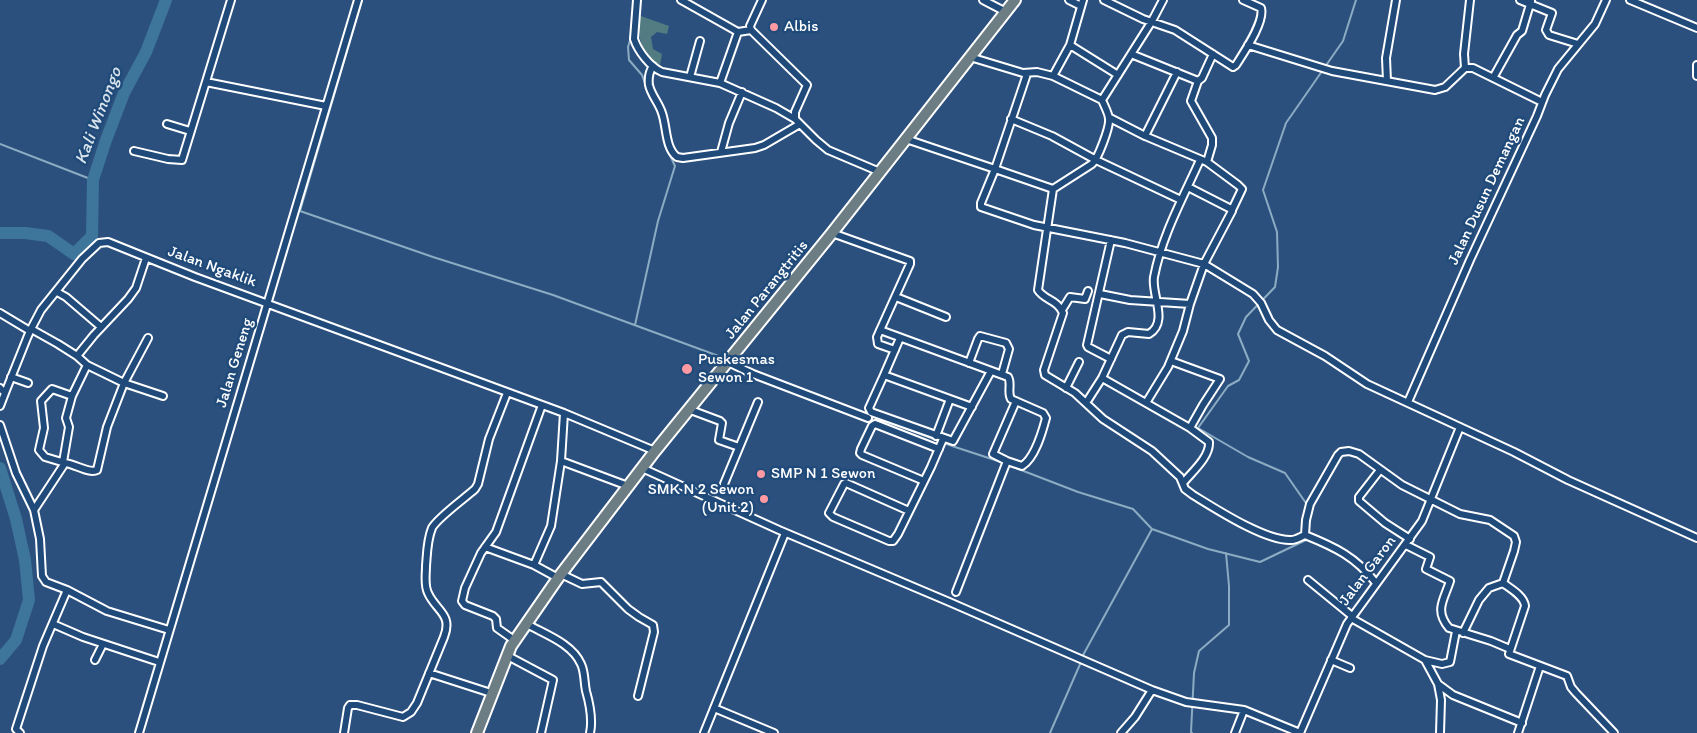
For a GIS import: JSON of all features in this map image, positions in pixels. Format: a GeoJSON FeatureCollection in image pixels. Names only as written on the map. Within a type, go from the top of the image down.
{"type":"FeatureCollection","features":[{"type":"Feature","properties":{"kind":"main road","name":"Jalan Parangtritis"},"geometry":{"type":"LineString","coordinates":[[476,733],[506,655],[525,623],[654,451],[832,233],[1015,0]]}},
{"type":"Feature","properties":{"kind":"street"},"geometry":{"type":"LineString","coordinates":[[134,151],[168,159],[182,160],[231,0]]}},
{"type":"Feature","properties":{"kind":"street","name":"Jalan Geneng"},"geometry":{"type":"LineString","coordinates":[[139,733],[358,0]]}},
{"type":"Feature","properties":{"kind":"street"},"geometry":{"type":"LineString","coordinates":[[636,0],[634,39],[636,45],[653,66],[662,72],[720,83],[742,92],[798,122],[828,150],[880,172]]}},
{"type":"Feature","properties":{"kind":"street"},"geometry":{"type":"LineString","coordinates":[[681,0],[738,32],[751,30]]}},
{"type":"Feature","properties":{"kind":"street"},"geometry":{"type":"LineString","coordinates":[[762,0],[750,26],[751,30],[806,84],[806,89],[795,112],[798,122]]}},
{"type":"Feature","properties":{"kind":"street"},"geometry":{"type":"LineString","coordinates":[[983,0],[1006,12]]}},
{"type":"Feature","properties":{"kind":"street"},"geometry":{"type":"LineString","coordinates":[[1053,76],[1070,45],[1082,3],[1069,0]]}},
{"type":"Feature","properties":{"kind":"street"},"geometry":{"type":"LineString","coordinates":[[1104,0],[1127,12],[1175,30],[1231,66],[1234,66],[1248,45],[1262,13],[1261,8],[1243,0]]}},
{"type":"Feature","properties":{"kind":"street"},"geometry":{"type":"LineString","coordinates":[[1102,100],[1152,22],[1163,0]]}},
{"type":"Feature","properties":{"kind":"street"},"geometry":{"type":"LineString","coordinates":[[1387,81],[1386,58],[1396,0]]}},
{"type":"Feature","properties":{"kind":"street"},"geometry":{"type":"LineString","coordinates":[[1465,68],[1464,54],[1470,0]]}},
{"type":"Feature","properties":{"kind":"street"},"geometry":{"type":"LineString","coordinates":[[1520,0],[1531,2],[1552,12],[1546,30],[1549,35],[1578,44]]}},
{"type":"Feature","properties":{"kind":"street","name":"Jalan Dusun Demangan"},"geometry":{"type":"LineString","coordinates":[[1408,402],[1542,102],[1558,70],[1595,24],[1606,0]]}},
{"type":"Feature","properties":{"kind":"street"},"geometry":{"type":"LineString","coordinates":[[1630,0],[1697,28]]}},
{"type":"Feature","properties":{"kind":"street"},"geometry":{"type":"LineString","coordinates":[[1493,78],[1517,35],[1522,31],[1531,2]]}},
{"type":"Feature","properties":{"kind":"street"},"geometry":{"type":"LineString","coordinates":[[720,83],[738,32]]}},
{"type":"Feature","properties":{"kind":"street"},"geometry":{"type":"LineString","coordinates":[[690,77],[700,41]]}},
{"type":"Feature","properties":{"kind":"street"},"geometry":{"type":"LineString","coordinates":[[1070,45],[1118,75]]}},
{"type":"Feature","properties":{"kind":"street"},"geometry":{"type":"LineString","coordinates":[[1248,45],[1316,68],[1439,90],[1465,68],[1473,68],[1542,102]]}},
{"type":"Feature","properties":{"kind":"street"},"geometry":{"type":"LineString","coordinates":[[1131,54],[1198,81]]}},
{"type":"Feature","properties":{"kind":"street"},"geometry":{"type":"LineString","coordinates":[[1086,403],[1102,378],[1120,338],[1126,332],[1147,335],[1152,332],[1159,316],[1154,284],[1165,236],[1181,200],[1212,145],[1212,138],[1191,101],[1198,81],[1202,78],[1213,54]]}},
{"type":"Feature","properties":{"kind":"street"},"geometry":{"type":"LineString","coordinates":[[970,57],[1027,74],[1037,72],[1053,76],[1102,100],[1110,118],[1144,136],[1203,161],[1242,188],[1231,215],[1204,264],[1190,304],[1186,322],[1171,360],[1162,379],[1146,403]]}},
{"type":"Feature","properties":{"kind":"street"},"geometry":{"type":"LineString","coordinates":[[1697,65],[1697,76]]}},
{"type":"Feature","properties":{"kind":"street"},"geometry":{"type":"LineString","coordinates":[[653,66],[648,76],[651,92],[662,113],[673,154],[677,157],[683,158],[755,148],[764,145],[798,122]]}},
{"type":"Feature","properties":{"kind":"street"},"geometry":{"type":"LineString","coordinates":[[1144,136],[1177,72]]}},
{"type":"Feature","properties":{"kind":"street"},"geometry":{"type":"LineString","coordinates":[[1027,74],[995,169],[980,206],[1047,228],[1112,240],[1204,264],[1253,294],[1261,303],[1268,320],[1277,330],[1326,356],[1367,384],[1568,480],[1697,538]]}},
{"type":"Feature","properties":{"kind":"street"},"geometry":{"type":"LineString","coordinates":[[206,82],[326,106]]}},
{"type":"Feature","properties":{"kind":"street"},"geometry":{"type":"LineString","coordinates":[[721,152],[729,123],[742,92]]}},
{"type":"Feature","properties":{"kind":"street"},"geometry":{"type":"LineString","coordinates":[[1062,310],[1059,305],[1041,294],[1038,290],[1053,189],[1096,160],[1110,118]]}},
{"type":"Feature","properties":{"kind":"street"},"geometry":{"type":"LineString","coordinates":[[1011,119],[1052,136],[1096,160],[1181,200]]}},
{"type":"Feature","properties":{"kind":"street"},"geometry":{"type":"LineString","coordinates":[[167,124],[190,131]]}},
{"type":"Feature","properties":{"kind":"street"},"geometry":{"type":"LineString","coordinates":[[906,138],[1053,189]]}},
{"type":"Feature","properties":{"kind":"street"},"geometry":{"type":"LineString","coordinates":[[1188,187],[1232,210]]}},
{"type":"Feature","properties":{"kind":"street"},"geometry":{"type":"LineString","coordinates":[[832,233],[909,260],[910,264],[877,337],[878,344],[895,350]]}},
{"type":"Feature","properties":{"kind":"street"},"geometry":{"type":"LineString","coordinates":[[1111,359],[1088,348],[1087,345],[1112,240]]}},
{"type":"Feature","properties":{"kind":"street","name":"Jalan Ngaklik"},"geometry":{"type":"LineString","coordinates":[[0,406],[30,331],[41,310],[82,259],[98,243],[108,242],[146,258],[564,413],[654,451]]}},
{"type":"Feature","properties":{"kind":"street"},"geometry":{"type":"LineString","coordinates":[[77,356],[136,288],[146,258]]}},
{"type":"Feature","properties":{"kind":"street"},"geometry":{"type":"LineString","coordinates":[[1088,291],[1085,299],[1070,297],[1062,310],[1062,318],[1043,372],[1046,377],[1066,388],[1103,419],[1152,451],[1180,477],[1184,489],[1193,495],[1265,534],[1290,540],[1307,536],[1333,547],[1361,566],[1376,583]]}},
{"type":"Feature","properties":{"kind":"street"},"geometry":{"type":"LineString","coordinates":[[57,292],[66,297],[101,327]]}},
{"type":"Feature","properties":{"kind":"street"},"geometry":{"type":"LineString","coordinates":[[1100,294],[1130,300],[1190,304]]}},
{"type":"Feature","properties":{"kind":"street"},"geometry":{"type":"LineString","coordinates":[[896,297],[946,317]]}},
{"type":"Feature","properties":{"kind":"street"},"geometry":{"type":"LineString","coordinates":[[0,313],[30,331],[37,331],[77,356],[87,366],[124,383],[163,396]]}},
{"type":"Feature","properties":{"kind":"street"},"geometry":{"type":"LineString","coordinates":[[880,330],[1009,378],[1009,395],[1011,399],[1043,413],[1046,418],[1034,450],[1027,463],[1022,466],[1006,464],[993,452],[1016,402]]}},
{"type":"Feature","properties":{"kind":"street"},"geometry":{"type":"LineString","coordinates":[[969,363],[980,336],[1006,343],[1009,349],[1002,374]]}},
{"type":"Feature","properties":{"kind":"street"},"geometry":{"type":"LineString","coordinates":[[72,396],[52,389],[41,401],[44,428],[39,445],[40,450],[45,457],[94,472],[97,470],[107,427],[124,383],[148,338]]}},
{"type":"Feature","properties":{"kind":"street"},"geometry":{"type":"LineString","coordinates":[[900,338],[869,408],[871,412],[936,436],[941,444]]}},
{"type":"Feature","properties":{"kind":"street"},"geometry":{"type":"LineString","coordinates":[[1171,360],[1220,379],[1190,428]]}},
{"type":"Feature","properties":{"kind":"street"},"geometry":{"type":"LineString","coordinates":[[728,362],[753,374],[868,418]]}},
{"type":"Feature","properties":{"kind":"street"},"geometry":{"type":"LineString","coordinates":[[1066,388],[1079,362]]}},
{"type":"Feature","properties":{"kind":"street"},"geometry":{"type":"LineString","coordinates":[[34,510],[64,463],[69,427],[66,418],[72,396],[87,366]]}},
{"type":"Feature","properties":{"kind":"street"},"geometry":{"type":"LineString","coordinates":[[924,482],[862,455],[860,451],[871,427],[875,424],[941,444],[955,440],[991,371]]}},
{"type":"Feature","properties":{"kind":"street"},"geometry":{"type":"LineString","coordinates":[[884,375],[972,407]]}},
{"type":"Feature","properties":{"kind":"street"},"geometry":{"type":"LineString","coordinates":[[11,377],[28,383]]}},
{"type":"Feature","properties":{"kind":"street"},"geometry":{"type":"LineString","coordinates":[[1102,378],[1190,428],[1208,441],[1209,446],[1204,457],[1183,483]]}},
{"type":"Feature","properties":{"kind":"street"},"geometry":{"type":"LineString","coordinates":[[0,388],[6,393]]}},
{"type":"Feature","properties":{"kind":"street"},"geometry":{"type":"LineString","coordinates":[[344,733],[348,708],[353,704],[400,716],[409,713],[417,703],[447,626],[445,615],[426,588],[428,547],[432,529],[476,486],[489,439],[507,392]]}},
{"type":"Feature","properties":{"kind":"street"},"geometry":{"type":"LineString","coordinates":[[936,436],[950,400]]}},
{"type":"Feature","properties":{"kind":"street"},"geometry":{"type":"LineString","coordinates":[[724,484],[758,402]]}},
{"type":"Feature","properties":{"kind":"street"},"geometry":{"type":"LineString","coordinates":[[514,640],[496,628],[494,616],[465,605],[462,601],[465,588],[485,548],[494,537],[542,405]]}},
{"type":"Feature","properties":{"kind":"street"},"geometry":{"type":"LineString","coordinates":[[688,409],[720,421],[722,423],[719,440],[739,447]]}},
{"type":"Feature","properties":{"kind":"street"},"geometry":{"type":"LineString","coordinates":[[534,565],[549,532],[561,461],[564,413]]}},
{"type":"Feature","properties":{"kind":"street"},"geometry":{"type":"LineString","coordinates":[[0,425],[16,473],[34,510],[40,539],[42,576],[46,582],[67,590],[107,611],[170,630]]}},
{"type":"Feature","properties":{"kind":"street","name":"Jalan Garon"},"geometry":{"type":"LineString","coordinates":[[1300,733],[1351,617],[1422,521],[1460,427]]}},
{"type":"Feature","properties":{"kind":"street"},"geometry":{"type":"LineString","coordinates":[[909,511],[844,484],[829,513],[833,517],[892,541],[896,538],[924,482],[941,444]]}},
{"type":"Feature","properties":{"kind":"street"},"geometry":{"type":"LineString","coordinates":[[1307,536],[1309,508],[1336,458],[1342,452],[1349,451],[1359,454],[1402,485],[1430,500],[1460,514],[1490,520],[1514,536],[1516,542],[1514,551],[1503,583]]}},
{"type":"Feature","properties":{"kind":"street"},"geometry":{"type":"LineString","coordinates":[[561,461],[628,486]]}},
{"type":"Feature","properties":{"kind":"street"},"geometry":{"type":"LineString","coordinates":[[956,592],[1006,464]]}},
{"type":"Feature","properties":{"kind":"street"},"geometry":{"type":"LineString","coordinates":[[642,468],[785,532],[1152,690],[1186,702],[1244,710],[1300,733]]}},
{"type":"Feature","properties":{"kind":"street"},"geometry":{"type":"LineString","coordinates":[[1380,470],[1359,497],[1359,501],[1384,524],[1429,556],[1426,569],[1450,582],[1441,606],[1441,615],[1444,622],[1449,628],[1456,631],[1491,641],[1510,649]]}},
{"type":"Feature","properties":{"kind":"street"},"geometry":{"type":"LineString","coordinates":[[704,733],[785,532]]}},
{"type":"Feature","properties":{"kind":"street"},"geometry":{"type":"LineString","coordinates":[[485,548],[582,584],[601,582],[628,609],[653,625],[654,632],[638,696]]}},
{"type":"Feature","properties":{"kind":"street"},"geometry":{"type":"LineString","coordinates":[[1308,580],[1351,617],[1404,650],[1425,660],[1444,664],[1450,662],[1456,631]]}},
{"type":"Feature","properties":{"kind":"street"},"geometry":{"type":"LineString","coordinates":[[1463,633],[1479,600],[1489,588],[1503,583]]}},
{"type":"Feature","properties":{"kind":"street"},"geometry":{"type":"LineString","coordinates":[[1503,583],[1525,602],[1508,653],[1510,656],[1567,676],[1571,687],[1614,733]]}},
{"type":"Feature","properties":{"kind":"street"},"geometry":{"type":"LineString","coordinates":[[20,733],[16,729],[22,706],[43,646],[67,590]]}},
{"type":"Feature","properties":{"kind":"street"},"geometry":{"type":"LineString","coordinates":[[525,623],[564,645],[582,665],[590,701],[592,722],[590,733]]}},
{"type":"Feature","properties":{"kind":"street"},"geometry":{"type":"LineString","coordinates":[[53,624],[103,644],[159,662]]}},
{"type":"Feature","properties":{"kind":"street"},"geometry":{"type":"LineString","coordinates":[[95,660],[103,644]]}},
{"type":"Feature","properties":{"kind":"street"},"geometry":{"type":"LineString","coordinates":[[506,655],[553,680],[541,733]]}},
{"type":"Feature","properties":{"kind":"street"},"geometry":{"type":"LineString","coordinates":[[1331,660],[1350,668]]}},
{"type":"Feature","properties":{"kind":"street"},"geometry":{"type":"LineString","coordinates":[[1425,660],[1438,684],[1441,700],[1440,733]]}},
{"type":"Feature","properties":{"kind":"street"},"geometry":{"type":"LineString","coordinates":[[1518,733],[1540,666]]}},
{"type":"Feature","properties":{"kind":"street"},"geometry":{"type":"LineString","coordinates":[[429,673],[491,693]]}},
{"type":"Feature","properties":{"kind":"street"},"geometry":{"type":"LineString","coordinates":[[1438,684],[1453,695],[1522,723]]}},
{"type":"Feature","properties":{"kind":"street"},"geometry":{"type":"LineString","coordinates":[[1121,733],[1152,690]]}},
{"type":"Feature","properties":{"kind":"street"},"geometry":{"type":"LineString","coordinates":[[714,708],[774,733]]}},
{"type":"Feature","properties":{"kind":"street"},"geometry":{"type":"LineString","coordinates":[[1235,733],[1244,710]]}},
{"type":"Feature","properties":{"kind":"green space"},"geometry":{"type":"Polygon","coordinates":[[[638,15],[669,26],[667,34],[657,32],[651,37],[653,49],[662,54],[660,65],[656,65],[643,47],[638,15]]]}},
{"type":"Feature","properties":{"kind":"waterway","name":"Kali Winongo"},"geometry":{"type":"LineString","coordinates":[[0,233],[25,233],[48,236],[74,254],[92,236],[93,180],[124,93],[146,52],[166,0]]}},
{"type":"Feature","properties":{"kind":"waterway"},"geometry":{"type":"LineString","coordinates":[[362,0],[300,211],[433,257],[553,295],[724,358]]}},
{"type":"Feature","properties":{"kind":"waterway"},"geometry":{"type":"LineString","coordinates":[[1308,506],[1285,473],[1248,457],[1198,428],[1228,386],[1239,380],[1249,361],[1238,334],[1246,317],[1275,287],[1278,267],[1277,232],[1263,190],[1286,123],[1343,41],[1356,0]]}},
{"type":"Feature","properties":{"kind":"waterway"},"geometry":{"type":"LineString","coordinates":[[631,37],[628,47],[629,60],[642,75],[646,86]]}},
{"type":"Feature","properties":{"kind":"waterway"},"geometry":{"type":"LineString","coordinates":[[0,144],[93,180]]}},
{"type":"Feature","properties":{"kind":"waterway"},"geometry":{"type":"LineString","coordinates":[[635,325],[658,221],[675,166],[668,151]]}},
{"type":"Feature","properties":{"kind":"waterway"},"geometry":{"type":"LineString","coordinates":[[867,414],[1004,463]]}},
{"type":"Feature","properties":{"kind":"waterway"},"geometry":{"type":"LineString","coordinates":[[1008,465],[1078,492],[1133,509],[1152,529],[1208,549],[1260,562],[1306,540],[1307,536]]}},
{"type":"Feature","properties":{"kind":"waterway","name":"Kali Winongo"},"geometry":{"type":"LineString","coordinates":[[0,468],[16,519],[25,560],[29,600],[16,640],[0,659]]}},
{"type":"Feature","properties":{"kind":"waterway"},"geometry":{"type":"LineString","coordinates":[[1308,527],[1311,510]]}},
{"type":"Feature","properties":{"kind":"waterway"},"geometry":{"type":"LineString","coordinates":[[1082,657],[1152,529]]}},
{"type":"Feature","properties":{"kind":"waterway"},"geometry":{"type":"LineString","coordinates":[[1192,733],[1194,673],[1199,651],[1229,625],[1229,586],[1226,553]]}},
{"type":"Feature","properties":{"kind":"waterway"},"geometry":{"type":"LineString","coordinates":[[1050,733],[1081,662]]}},
{"type":"Feature","properties":{"kind":"place","name":"Albis"},"geometry":{"type":"Point","coordinates":[774,27]}},
{"type":"Feature","properties":{"kind":"place","name":"Puskesmas Sewon 1"},"geometry":{"type":"Point","coordinates":[687,369]}},
{"type":"Feature","properties":{"kind":"place","name":"SMP N 1 Sewon"},"geometry":{"type":"Point","coordinates":[761,474]}},
{"type":"Feature","properties":{"kind":"place","name":"SMK N 2 Sewon (Unit 2)"},"geometry":{"type":"Point","coordinates":[764,499]}}]}
